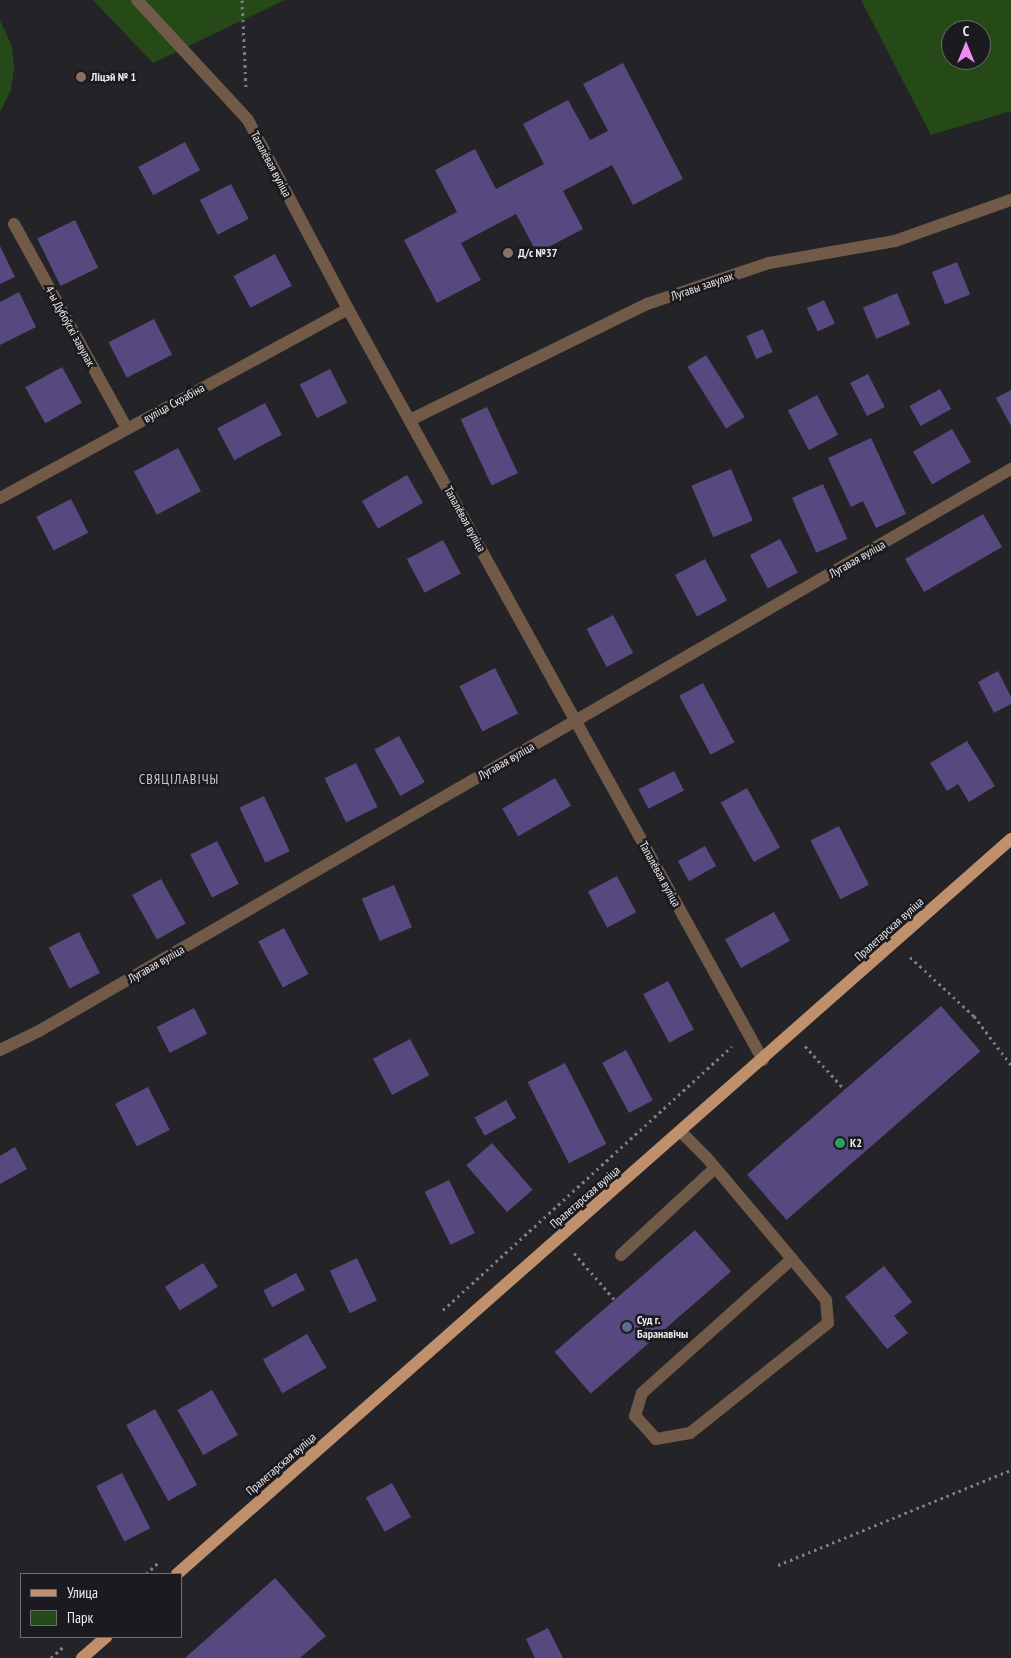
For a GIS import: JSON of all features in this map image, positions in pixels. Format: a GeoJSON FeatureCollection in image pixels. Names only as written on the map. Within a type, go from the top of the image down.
{"type":"FeatureCollection","features":[{"type":"Feature","properties":{"kind":"main road","name":"Пралетарская вуліца"},"geometry":{"type":"LineString","coordinates":[[178,1573],[763,1060],[1011,839]]}},
{"type":"Feature","properties":{"kind":"main road"},"geometry":{"type":"LineString","coordinates":[[82,1658],[105,1638]]}},
{"type":"Feature","properties":{"kind":"street","name":"Тапалёвая вуліца"},"geometry":{"type":"LineString","coordinates":[[137,0],[248,120],[348,308],[763,1060]]}},
{"type":"Feature","properties":{"kind":"street","name":"Лугавы завулак"},"geometry":{"type":"LineString","coordinates":[[410,420],[648,304],[770,263],[895,242],[1011,200]]}},
{"type":"Feature","properties":{"kind":"street","name":"4-ы Дубоўскі завулак"},"geometry":{"type":"LineString","coordinates":[[14,224],[127,429]]}},
{"type":"Feature","properties":{"kind":"street","name":"вуліца Скрабіна"},"geometry":{"type":"LineString","coordinates":[[0,498],[348,308]]}},
{"type":"Feature","properties":{"kind":"street","name":"Лугавая вуліца"},"geometry":{"type":"LineString","coordinates":[[0,1050],[39,1031],[1011,469]]}},
{"type":"Feature","properties":{"kind":"street"},"geometry":{"type":"LineString","coordinates":[[680,1131],[715,1168],[792,1259],[826,1300],[828,1323],[690,1433],[656,1439],[635,1416],[642,1393],[792,1259]]}},
{"type":"Feature","properties":{"kind":"street"},"geometry":{"type":"LineString","coordinates":[[621,1255],[715,1168]]}},
{"type":"Feature","properties":{"kind":"path"},"geometry":{"type":"LineString","coordinates":[[242,0],[248,120]]}},
{"type":"Feature","properties":{"kind":"path"},"geometry":{"type":"LineString","coordinates":[[910,957],[974,1016],[1011,1065]]}},
{"type":"Feature","properties":{"kind":"path"},"geometry":{"type":"LineString","coordinates":[[440,1313],[747,1031]]}},
{"type":"Feature","properties":{"kind":"path"},"geometry":{"type":"LineString","coordinates":[[805,1046],[845,1090]]}},
{"type":"Feature","properties":{"kind":"path"},"geometry":{"type":"LineString","coordinates":[[574,1253],[615,1300]]}},
{"type":"Feature","properties":{"kind":"path"},"geometry":{"type":"LineString","coordinates":[[778,1565],[1011,1470]]}},
{"type":"Feature","properties":{"kind":"path"},"geometry":{"type":"LineString","coordinates":[[147,1573],[168,1555]]}},
{"type":"Feature","properties":{"kind":"path"},"geometry":{"type":"LineString","coordinates":[[51,1658],[69,1642]]}},
{"type":"Feature","properties":{"kind":"green space"},"geometry":{"type":"Polygon","coordinates":[[[93,0],[285,0],[153,63],[93,0]]]}},
{"type":"Feature","properties":{"kind":"green space"},"geometry":{"type":"Polygon","coordinates":[[[861,0],[1011,0],[1011,111],[931,135],[861,0]]]}},
{"type":"Feature","properties":{"kind":"green space"},"geometry":{"type":"Polygon","coordinates":[[[0,20],[12,46],[14,68],[11,90],[0,112],[0,20]]]}},
{"type":"Feature","properties":{"kind":"building"},"geometry":{"type":"Polygon","coordinates":[[[623,63],[683,179],[633,205],[612,165],[563,191],[583,229],[537,253],[516,214],[461,243],[481,280],[437,303],[404,240],[457,212],[435,170],[475,149],[496,189],[544,164],[523,124],[568,100],[590,140],[608,131],[583,84],[623,63]]]}},
{"type":"Feature","properties":{"kind":"building"},"geometry":{"type":"Polygon","coordinates":[[[185,142],[200,170],[153,195],[138,167],[185,142]]]}},
{"type":"Feature","properties":{"kind":"building"},"geometry":{"type":"Polygon","coordinates":[[[231,184],[249,219],[218,235],[200,200],[231,184]]]}},
{"type":"Feature","properties":{"kind":"building"},"geometry":{"type":"Polygon","coordinates":[[[75,220],[98,268],[60,286],[37,238],[75,220]]]}},
{"type":"Feature","properties":{"kind":"building"},"geometry":{"type":"Polygon","coordinates":[[[0,246],[15,277],[0,284],[0,246]]]}},
{"type":"Feature","properties":{"kind":"building"},"geometry":{"type":"Polygon","coordinates":[[[275,254],[292,286],[250,308],[234,276],[275,254]]]}},
{"type":"Feature","properties":{"kind":"building"},"geometry":{"type":"Polygon","coordinates":[[[957,262],[970,294],[945,305],[932,272],[957,262]]]}},
{"type":"Feature","properties":{"kind":"building"},"geometry":{"type":"Polygon","coordinates":[[[19,292],[36,327],[0,345],[0,302],[19,292]]]}},
{"type":"Feature","properties":{"kind":"building"},"geometry":{"type":"Polygon","coordinates":[[[897,293],[910,324],[876,339],[863,307],[897,293]]]}},
{"type":"Feature","properties":{"kind":"building"},"geometry":{"type":"Polygon","coordinates":[[[824,300],[835,324],[818,332],[807,308],[824,300]]]}},
{"type":"Feature","properties":{"kind":"building"},"geometry":{"type":"Polygon","coordinates":[[[154,319],[172,355],[127,378],[109,342],[154,319]]]}},
{"type":"Feature","properties":{"kind":"building"},"geometry":{"type":"Polygon","coordinates":[[[763,329],[773,352],[756,359],[746,336],[763,329]]]}},
{"type":"Feature","properties":{"kind":"building"},"geometry":{"type":"Polygon","coordinates":[[[706,355],[745,417],[726,429],[687,367],[706,355]]]}},
{"type":"Feature","properties":{"kind":"building"},"geometry":{"type":"Polygon","coordinates":[[[62,367],[82,403],[45,423],[25,387],[62,367]]]}},
{"type":"Feature","properties":{"kind":"building"},"geometry":{"type":"Polygon","coordinates":[[[330,369],[347,403],[317,418],[300,384],[330,369]]]}},
{"type":"Feature","properties":{"kind":"building"},"geometry":{"type":"Polygon","coordinates":[[[868,374],[885,407],[867,416],[850,383],[868,374]]]}},
{"type":"Feature","properties":{"kind":"building"},"geometry":{"type":"Polygon","coordinates":[[[940,389],[951,409],[921,426],[909,406],[940,389]]]}},
{"type":"Feature","properties":{"kind":"building"},"geometry":{"type":"Polygon","coordinates":[[[1011,390],[1011,426],[996,398],[1011,390]]]}},
{"type":"Feature","properties":{"kind":"building"},"geometry":{"type":"Polygon","coordinates":[[[817,395],[838,435],[809,450],[788,410],[817,395]]]}},
{"type":"Feature","properties":{"kind":"building"},"geometry":{"type":"Polygon","coordinates":[[[265,403],[282,435],[234,460],[217,428],[265,403]]]}},
{"type":"Feature","properties":{"kind":"building"},"geometry":{"type":"Polygon","coordinates":[[[487,407],[518,473],[492,485],[461,419],[487,407]]]}},
{"type":"Feature","properties":{"kind":"building"},"geometry":{"type":"Polygon","coordinates":[[[952,429],[971,462],[932,484],[913,452],[952,429]]]}},
{"type":"Feature","properties":{"kind":"building"},"geometry":{"type":"Polygon","coordinates":[[[871,438],[906,514],[876,528],[863,501],[851,507],[828,458],[871,438]]]}},
{"type":"Feature","properties":{"kind":"building"},"geometry":{"type":"Polygon","coordinates":[[[178,448],[201,491],[157,515],[134,471],[178,448]]]}},
{"type":"Feature","properties":{"kind":"building"},"geometry":{"type":"Polygon","coordinates":[[[731,469],[753,521],[713,537],[691,486],[731,469]]]}},
{"type":"Feature","properties":{"kind":"building"},"geometry":{"type":"Polygon","coordinates":[[[407,475],[423,503],[378,529],[362,501],[407,475]]]}},
{"type":"Feature","properties":{"kind":"building"},"geometry":{"type":"Polygon","coordinates":[[[823,484],[847,539],[816,553],[792,498],[823,484]]]}},
{"type":"Feature","properties":{"kind":"building"},"geometry":{"type":"Polygon","coordinates":[[[71,499],[88,533],[54,551],[36,517],[71,499]]]}},
{"type":"Feature","properties":{"kind":"building"},"geometry":{"type":"Polygon","coordinates":[[[983,514],[1002,547],[924,592],[905,559],[983,514]]]}},
{"type":"Feature","properties":{"kind":"building"},"geometry":{"type":"Polygon","coordinates":[[[780,539],[798,573],[768,589],[750,555],[780,539]]]}},
{"type":"Feature","properties":{"kind":"building"},"geometry":{"type":"Polygon","coordinates":[[[443,540],[461,574],[425,593],[407,559],[443,540]]]}},
{"type":"Feature","properties":{"kind":"building"},"geometry":{"type":"Polygon","coordinates":[[[705,559],[727,600],[697,616],[675,575],[705,559]]]}},
{"type":"Feature","properties":{"kind":"building"},"geometry":{"type":"Polygon","coordinates":[[[613,615],[633,653],[607,667],[587,629],[613,615]]]}},
{"type":"Feature","properties":{"kind":"building"},"geometry":{"type":"Polygon","coordinates":[[[495,668],[518,713],[483,732],[459,686],[495,668]]]}},
{"type":"Feature","properties":{"kind":"building"},"geometry":{"type":"Polygon","coordinates":[[[998,671],[1011,697],[1011,704],[994,713],[978,682],[998,671]]]}},
{"type":"Feature","properties":{"kind":"building"},"geometry":{"type":"Polygon","coordinates":[[[703,683],[734,742],[711,755],[679,696],[703,683]]]}},
{"type":"Feature","properties":{"kind":"building"},"geometry":{"type":"Polygon","coordinates":[[[399,736],[425,782],[400,796],[375,750],[399,736]]]}},
{"type":"Feature","properties":{"kind":"building"},"geometry":{"type":"Polygon","coordinates":[[[967,741],[995,786],[969,802],[958,784],[947,791],[930,763],[967,741]]]}},
{"type":"Feature","properties":{"kind":"building"},"geometry":{"type":"Polygon","coordinates":[[[356,763],[377,807],[346,822],[325,778],[356,763]]]}},
{"type":"Feature","properties":{"kind":"building"},"geometry":{"type":"Polygon","coordinates":[[[674,771],[684,791],[648,809],[638,789],[674,771]]]}},
{"type":"Feature","properties":{"kind":"building"},"geometry":{"type":"Polygon","coordinates":[[[555,778],[571,806],[518,836],[502,808],[555,778]]]}},
{"type":"Feature","properties":{"kind":"building"},"geometry":{"type":"Polygon","coordinates":[[[747,788],[780,847],[754,862],[721,803],[747,788]]]}},
{"type":"Feature","properties":{"kind":"building"},"geometry":{"type":"Polygon","coordinates":[[[264,796],[290,851],[265,863],[240,807],[264,796]]]}},
{"type":"Feature","properties":{"kind":"building"},"geometry":{"type":"Polygon","coordinates":[[[839,826],[869,885],[840,899],[810,841],[839,826]]]}},
{"type":"Feature","properties":{"kind":"building"},"geometry":{"type":"Polygon","coordinates":[[[217,841],[239,884],[212,897],[190,855],[217,841]]]}},
{"type":"Feature","properties":{"kind":"building"},"geometry":{"type":"Polygon","coordinates":[[[705,846],[716,866],[689,881],[678,861],[705,846]]]}},
{"type":"Feature","properties":{"kind":"building"},"geometry":{"type":"Polygon","coordinates":[[[617,876],[636,912],[607,928],[588,891],[617,876]]]}},
{"type":"Feature","properties":{"kind":"building"},"geometry":{"type":"Polygon","coordinates":[[[161,879],[186,924],[157,940],[132,895],[161,879]]]}},
{"type":"Feature","properties":{"kind":"building"},"geometry":{"type":"Polygon","coordinates":[[[394,885],[412,927],[380,941],[362,899],[394,885]]]}},
{"type":"Feature","properties":{"kind":"building"},"geometry":{"type":"Polygon","coordinates":[[[774,912],[790,941],[741,968],[725,939],[774,912]]]}},
{"type":"Feature","properties":{"kind":"building"},"geometry":{"type":"Polygon","coordinates":[[[284,928],[308,974],[283,988],[258,942],[284,928]]]}},
{"type":"Feature","properties":{"kind":"building"},"geometry":{"type":"Polygon","coordinates":[[[79,932],[100,973],[70,988],[49,947],[79,932]]]}},
{"type":"Feature","properties":{"kind":"building"},"geometry":{"type":"Polygon","coordinates":[[[668,981],[694,1030],[669,1043],[643,994],[668,981]]]}},
{"type":"Feature","properties":{"kind":"building"},"geometry":{"type":"Polygon","coordinates":[[[941,1006],[980,1051],[786,1220],[747,1175],[941,1006]]]}},
{"type":"Feature","properties":{"kind":"building"},"geometry":{"type":"Polygon","coordinates":[[[194,1008],[207,1034],[170,1053],[157,1027],[194,1008]]]}},
{"type":"Feature","properties":{"kind":"building"},"geometry":{"type":"Polygon","coordinates":[[[410,1039],[429,1075],[392,1095],[373,1059],[410,1039]]]}},
{"type":"Feature","properties":{"kind":"building"},"geometry":{"type":"Polygon","coordinates":[[[626,1050],[653,1100],[629,1113],[602,1063],[626,1050]]]}},
{"type":"Feature","properties":{"kind":"building"},"geometry":{"type":"Polygon","coordinates":[[[565,1063],[606,1144],[569,1163],[528,1082],[565,1063]]]}},
{"type":"Feature","properties":{"kind":"building"},"geometry":{"type":"Polygon","coordinates":[[[148,1087],[170,1130],[137,1147],[115,1104],[148,1087]]]}},
{"type":"Feature","properties":{"kind":"building"},"geometry":{"type":"Polygon","coordinates":[[[506,1100],[516,1118],[485,1136],[475,1117],[506,1100]]]}},
{"type":"Feature","properties":{"kind":"building"},"geometry":{"type":"Polygon","coordinates":[[[492,1143],[533,1190],[507,1212],[466,1165],[492,1143]]]}},
{"type":"Feature","properties":{"kind":"building"},"geometry":{"type":"Polygon","coordinates":[[[15,1147],[27,1169],[0,1184],[0,1156],[15,1147]]]}},
{"type":"Feature","properties":{"kind":"building"},"geometry":{"type":"Polygon","coordinates":[[[449,1180],[475,1233],[451,1245],[425,1192],[449,1180]]]}},
{"type":"Feature","properties":{"kind":"building","name":"Суд г. Баранавічы"},"geometry":{"type":"Polygon","coordinates":[[[695,1230],[731,1272],[591,1394],[555,1352],[695,1230]]]}},
{"type":"Feature","properties":{"kind":"building"},"geometry":{"type":"Polygon","coordinates":[[[357,1258],[377,1301],[350,1313],[330,1271],[357,1258]]]}},
{"type":"Feature","properties":{"kind":"building"},"geometry":{"type":"Polygon","coordinates":[[[203,1263],[218,1287],[180,1311],[165,1287],[203,1263]]]}},
{"type":"Feature","properties":{"kind":"building"},"geometry":{"type":"Polygon","coordinates":[[[884,1266],[912,1302],[894,1316],[908,1333],[887,1349],[845,1297],[884,1266]]]}},
{"type":"Feature","properties":{"kind":"building"},"geometry":{"type":"Polygon","coordinates":[[[296,1273],[305,1290],[272,1307],[263,1290],[296,1273]]]}},
{"type":"Feature","properties":{"kind":"building"},"geometry":{"type":"Polygon","coordinates":[[[307,1334],[326,1368],[282,1393],[263,1360],[307,1334]]]}},
{"type":"Feature","properties":{"kind":"building"},"geometry":{"type":"Polygon","coordinates":[[[212,1390],[238,1435],[203,1455],[177,1410],[212,1390]]]}},
{"type":"Feature","properties":{"kind":"building"},"geometry":{"type":"Polygon","coordinates":[[[155,1409],[197,1485],[168,1501],[126,1425],[155,1409]]]}},
{"type":"Feature","properties":{"kind":"building"},"geometry":{"type":"Polygon","coordinates":[[[122,1473],[150,1528],[124,1541],[96,1486],[122,1473]]]}},
{"type":"Feature","properties":{"kind":"building"},"geometry":{"type":"Polygon","coordinates":[[[392,1483],[411,1517],[385,1532],[366,1498],[392,1483]]]}},
{"type":"Feature","properties":{"kind":"building"},"geometry":{"type":"Polygon","coordinates":[[[275,1578],[326,1636],[300,1658],[185,1658],[275,1578]]]}},
{"type":"Feature","properties":{"kind":"building"},"geometry":{"type":"Polygon","coordinates":[[[548,1628],[563,1658],[535,1658],[526,1639],[548,1628]]]}},
{"type":"Feature","properties":{"kind":"place","name":"Ліцэй № 1"},"geometry":{"type":"Point","coordinates":[81,77]}},
{"type":"Feature","properties":{"kind":"place","name":"Д/с №37"},"geometry":{"type":"Point","coordinates":[508,253]}},
{"type":"Feature","properties":{"kind":"place","name":"К2"},"geometry":{"type":"Point","coordinates":[840,1143]}},
{"type":"Feature","properties":{"kind":"place","name":"Суд г. Баранавічы"},"geometry":{"type":"Point","coordinates":[627,1327]}},
{"type":"Feature","properties":{"kind":"district","name":"СВЯЦІЛАВІЧЫ"},"geometry":{"type":"Point","coordinates":[179,779]}}]}
